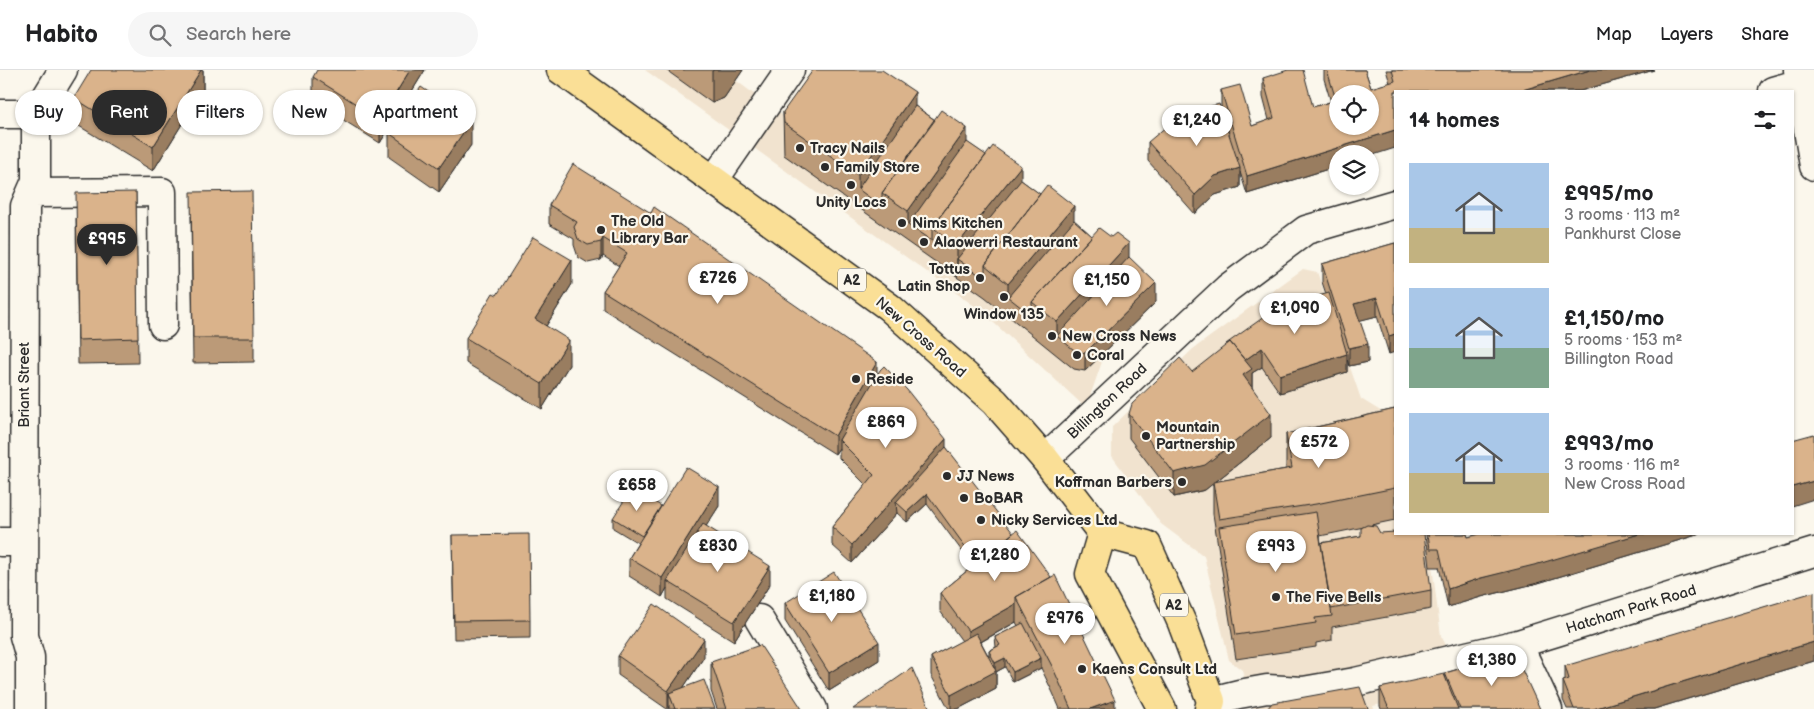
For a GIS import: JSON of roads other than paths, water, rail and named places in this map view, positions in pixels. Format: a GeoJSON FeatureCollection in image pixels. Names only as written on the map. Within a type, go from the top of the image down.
{"type":"FeatureCollection","features":[{"type":"Feature","properties":{"kind":"highway","name":"New Cross Road"},"geometry":{"type":"LineString","coordinates":[[561,70],[889,307],[994,402],[1046,459],[1102,533]]}},
{"type":"Feature","properties":{"kind":"highway","name":"A2"},"geometry":{"type":"LineString","coordinates":[[1102,533],[1146,545],[1182,623],[1210,705]]}},
{"type":"Feature","properties":{"kind":"highway"},"geometry":{"type":"LineString","coordinates":[[1102,533],[1090,574],[1162,709]]}},
{"type":"Feature","properties":{"kind":"street"},"geometry":{"type":"LineString","coordinates":[[51,90],[63,70]]}},
{"type":"Feature","properties":{"kind":"street"},"geometry":{"type":"LineString","coordinates":[[714,180],[790,70]]}},
{"type":"Feature","properties":{"kind":"street"},"geometry":{"type":"LineString","coordinates":[[1775,90],[1804,77],[1814,166]]}},
{"type":"Feature","properties":{"kind":"street"},"geometry":{"type":"LineString","coordinates":[[0,114],[15,114]]}},
{"type":"Feature","properties":{"kind":"street","name":"Briant Street"},"geometry":{"type":"LineString","coordinates":[[30,709],[30,658],[24,636],[12,542],[25,206],[36,182],[36,135]]}},
{"type":"Feature","properties":{"kind":"street"},"geometry":{"type":"LineString","coordinates":[[31,193],[162,192],[163,325]]}},
{"type":"Feature","properties":{"kind":"street","name":"Billington Road"},"geometry":{"type":"LineString","coordinates":[[1046,459],[1228,288],[1306,230],[1394,204]]}},
{"type":"Feature","properties":{"kind":"street","name":"Hatcham Park Road"},"geometry":{"type":"LineString","coordinates":[[1210,705],[1239,694],[1267,689],[1303,691],[1518,644],[1814,552]]}},
{"type":"Feature","properties":{"kind":"street"},"geometry":{"type":"LineString","coordinates":[[759,619],[813,709]]}},
{"type":"Feature","properties":{"kind":"street"},"geometry":{"type":"LineString","coordinates":[[1518,644],[1548,709]]}},
{"type":"Feature","properties":{"kind":"place","name":"Tracy Nails"},"geometry":{"type":"Point","coordinates":[800,148]}},
{"type":"Feature","properties":{"kind":"place","name":"Family Store"},"geometry":{"type":"Point","coordinates":[825,167]}},
{"type":"Feature","properties":{"kind":"place","name":"Unity Locs"},"geometry":{"type":"Point","coordinates":[851,185]}},
{"type":"Feature","properties":{"kind":"place","name":"Nims Kitchen"},"geometry":{"type":"Point","coordinates":[902,223]}},
{"type":"Feature","properties":{"kind":"place","name":"The Old Library Bar"},"geometry":{"type":"Point","coordinates":[601,230]}},
{"type":"Feature","properties":{"kind":"place","name":"Alaowerri Restaurant"},"geometry":{"type":"Point","coordinates":[924,242]}},
{"type":"Feature","properties":{"kind":"place","name":"Tottus Latin Shop"},"geometry":{"type":"Point","coordinates":[980,278]}},
{"type":"Feature","properties":{"kind":"place","name":"Window 135"},"geometry":{"type":"Point","coordinates":[1004,297]}},
{"type":"Feature","properties":{"kind":"place","name":"New Cross News"},"geometry":{"type":"Point","coordinates":[1052,336]}},
{"type":"Feature","properties":{"kind":"place","name":"Coral"},"geometry":{"type":"Point","coordinates":[1077,355]}},
{"type":"Feature","properties":{"kind":"place","name":"Reside"},"geometry":{"type":"Point","coordinates":[856,379]}},
{"type":"Feature","properties":{"kind":"place","name":"Mountain Partnership"},"geometry":{"type":"Point","coordinates":[1146,436]}},
{"type":"Feature","properties":{"kind":"place","name":"JJ News"},"geometry":{"type":"Point","coordinates":[947,476]}},
{"type":"Feature","properties":{"kind":"place","name":"Koffman Barbers"},"geometry":{"type":"Point","coordinates":[1182,482]}},
{"type":"Feature","properties":{"kind":"place","name":"BoBAR"},"geometry":{"type":"Point","coordinates":[964,498]}},
{"type":"Feature","properties":{"kind":"place","name":"Nicky Services Ltd"},"geometry":{"type":"Point","coordinates":[981,520]}},
{"type":"Feature","properties":{"kind":"place","name":"The Five Bells"},"geometry":{"type":"Point","coordinates":[1276,597]}},
{"type":"Feature","properties":{"kind":"place","name":"Kaens Consult Ltd"},"geometry":{"type":"Point","coordinates":[1082,669]}}]}
